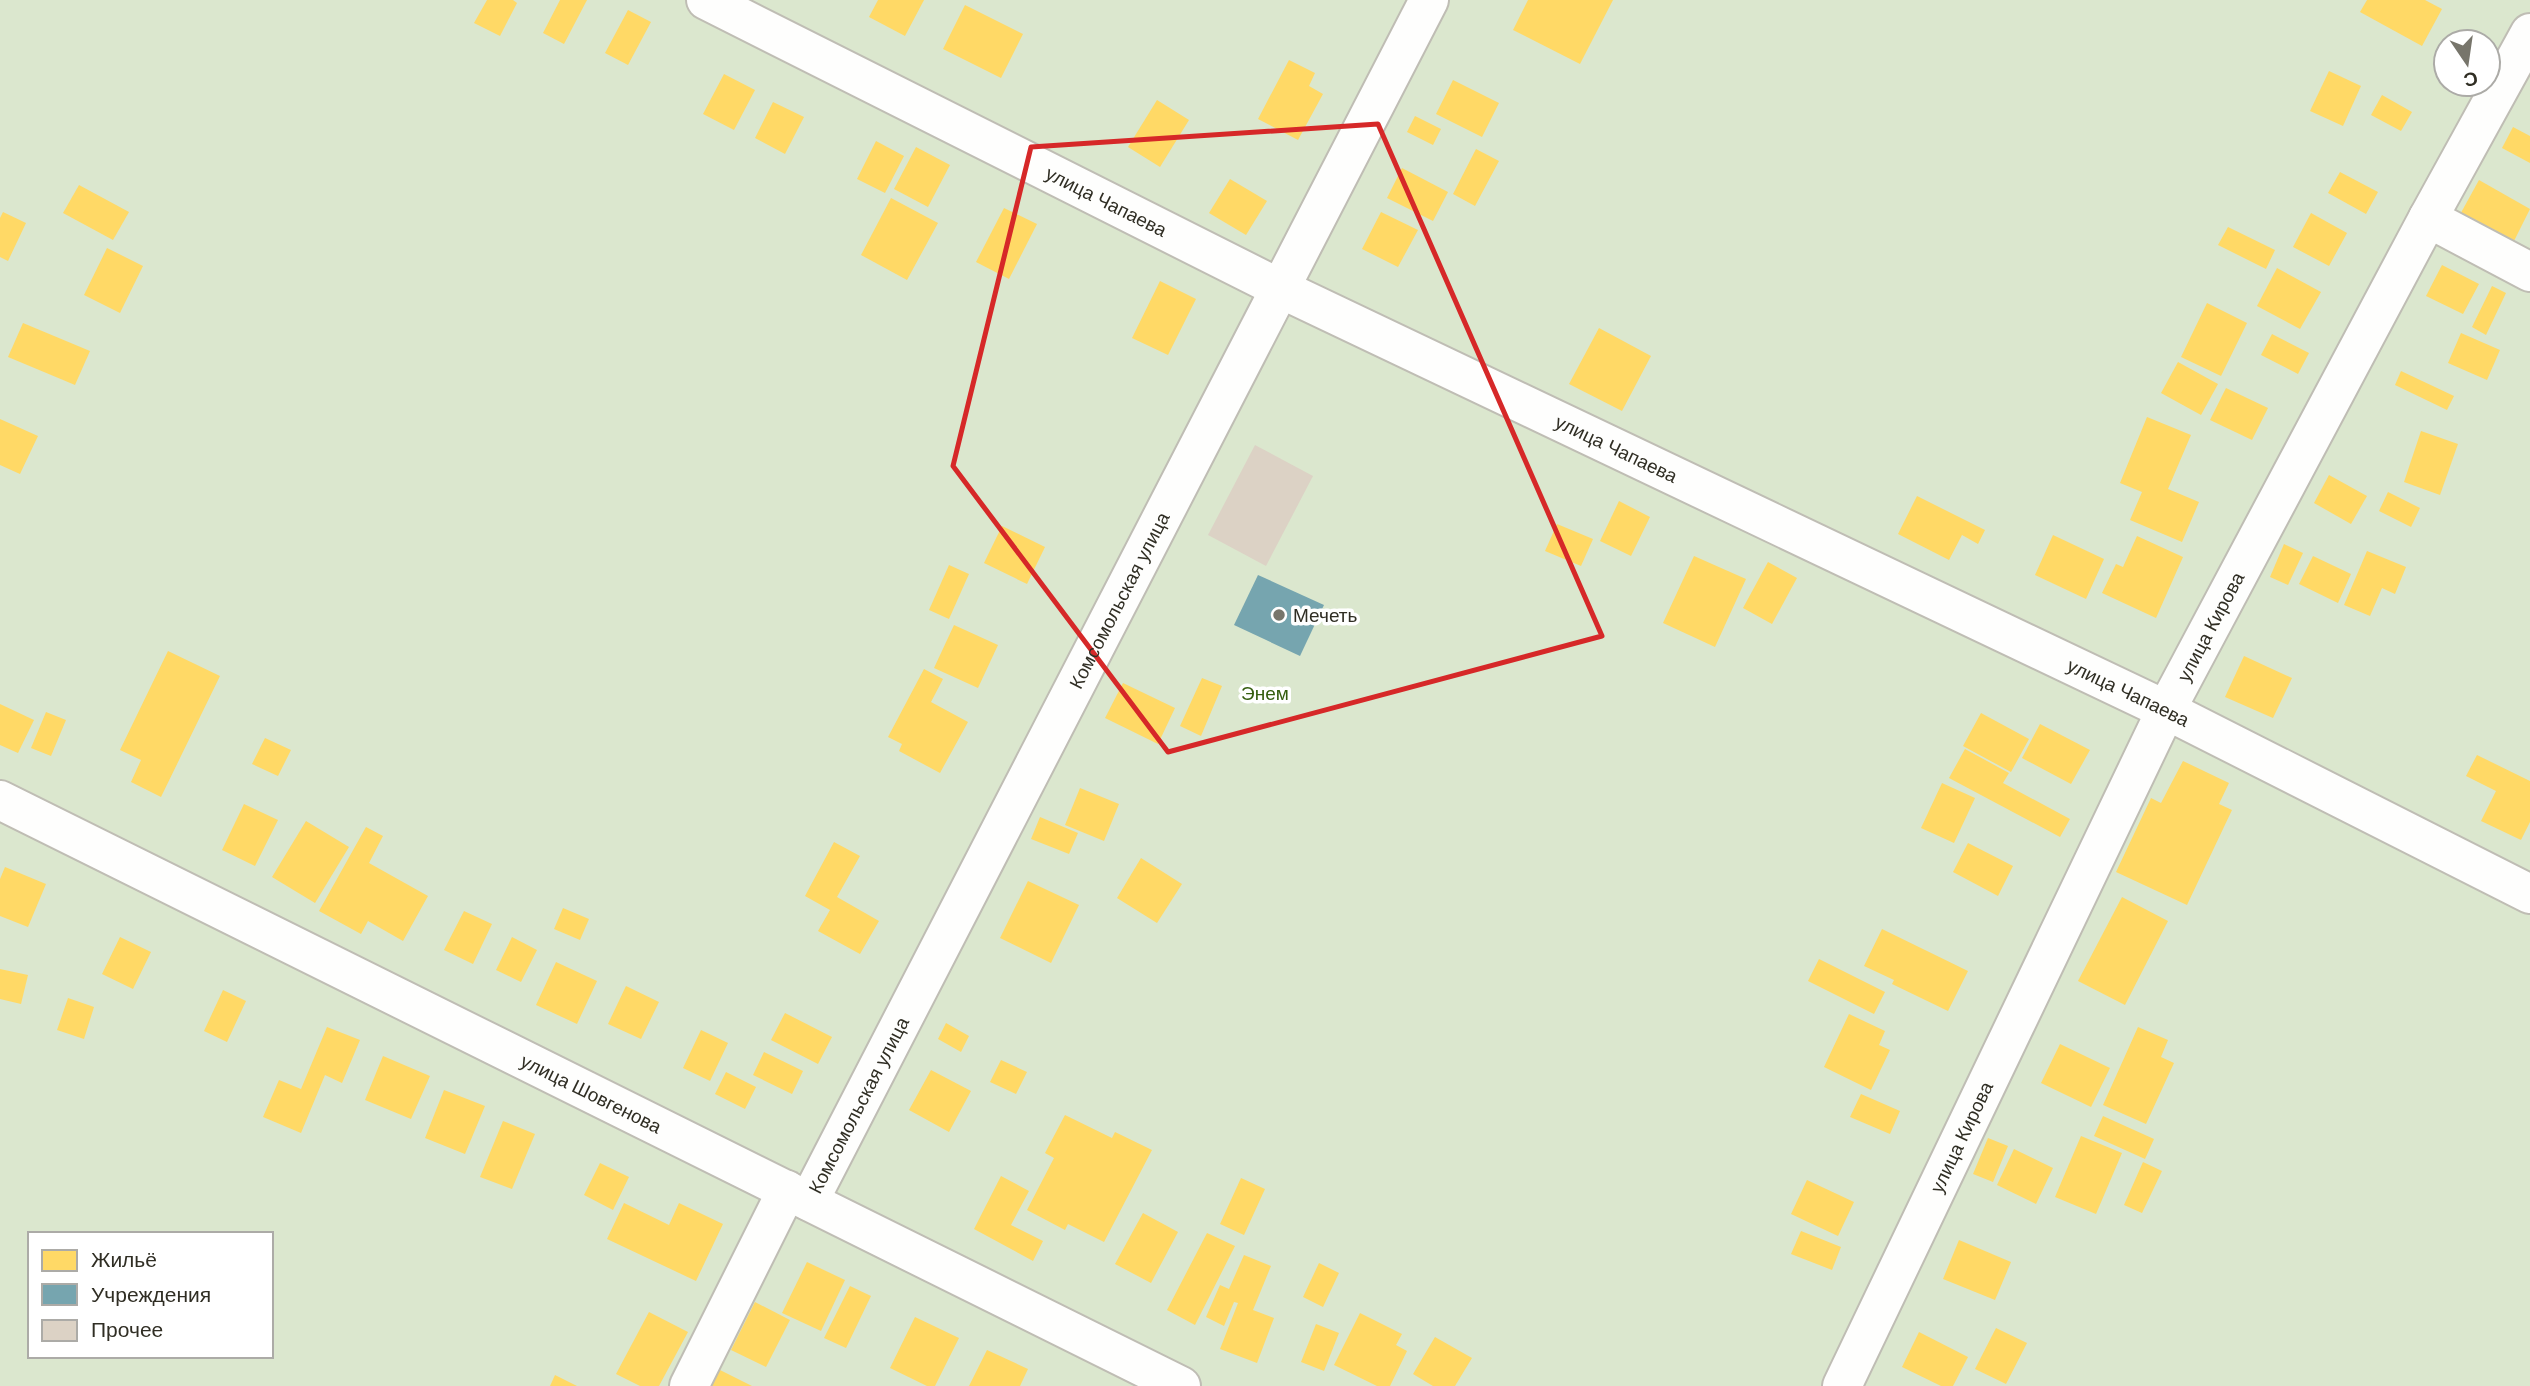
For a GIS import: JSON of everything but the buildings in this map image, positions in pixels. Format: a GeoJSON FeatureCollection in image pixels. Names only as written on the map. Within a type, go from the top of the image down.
{"type":"FeatureCollection","features":[{"type":"Feature","properties":{"kind":"street","name":"улица Чапаева"},"geometry":{"type":"LineString","coordinates":[[706,0],[1279,288],[2166,710],[2530,894]]}},
{"type":"Feature","properties":{"kind":"street","name":"Комсомольская улица"},"geometry":{"type":"LineString","coordinates":[[689,1386],[798,1196],[1429,0]]}},
{"type":"Feature","properties":{"kind":"street","name":"улица Кирова"},"geometry":{"type":"LineString","coordinates":[[1842,1386],[2166,710],[2428,218],[2530,33]]}},
{"type":"Feature","properties":{"kind":"street"},"geometry":{"type":"LineString","coordinates":[[2428,218],[2530,272]]}},
{"type":"Feature","properties":{"kind":"street","name":"улица Шовгенова"},"geometry":{"type":"LineString","coordinates":[[0,800],[1181,1386]]}},
{"type":"Feature","properties":{"kind":"highlighted area"},"geometry":{"type":"Polygon","coordinates":[[[1378,124],[1602,636],[1168,752],[953,466],[1031,147],[1378,124]]]}},
{"type":"Feature","properties":{"kind":"green space","name":"Энем"},"geometry":{"type":"Polygon","coordinates":[[[0,0],[2530,0],[2530,1386],[0,1386],[0,0]]]}},
{"type":"Feature","properties":{"kind":"place","name":"Мечеть"},"geometry":{"type":"Point","coordinates":[1279,615]}}]}
